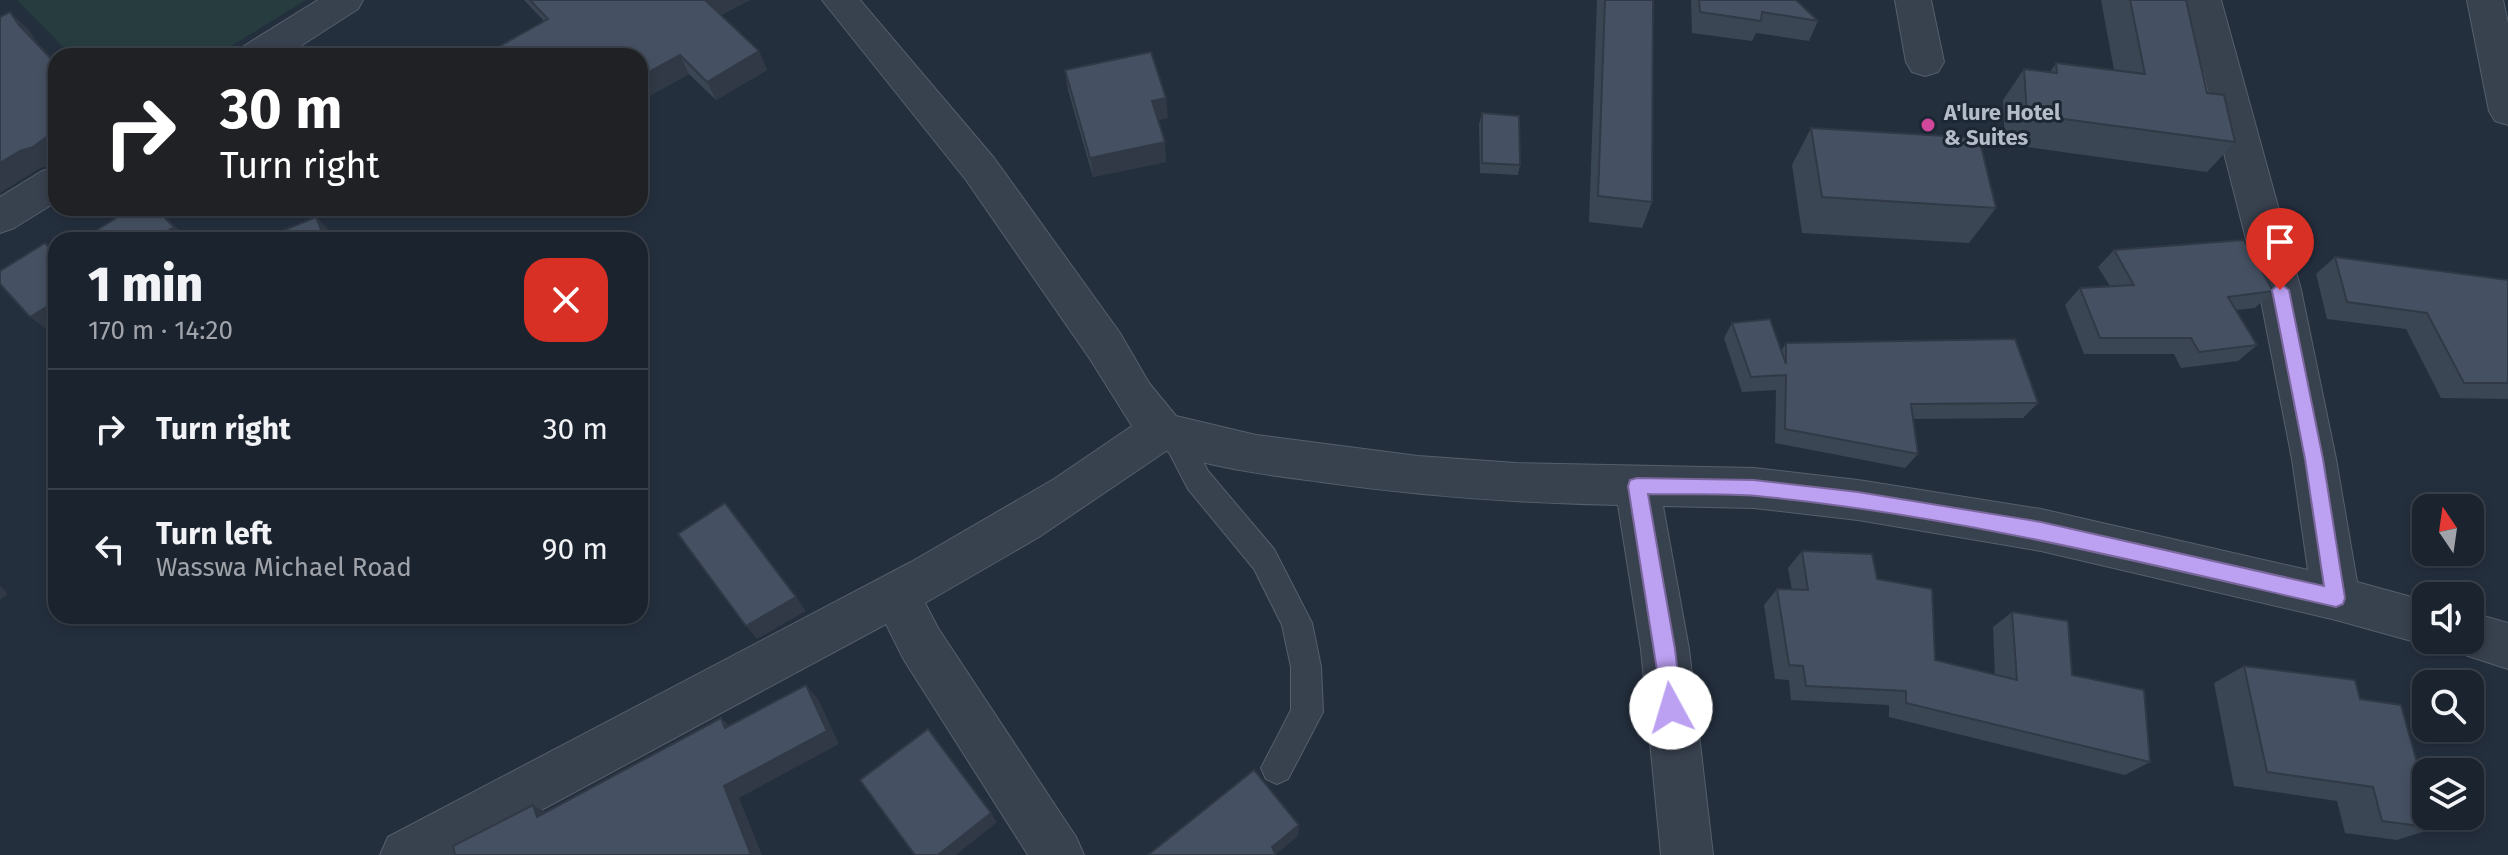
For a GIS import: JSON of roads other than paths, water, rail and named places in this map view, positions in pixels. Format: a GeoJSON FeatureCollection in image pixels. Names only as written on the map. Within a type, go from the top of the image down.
{"type":"FeatureCollection","features":[{"type":"Feature","properties":{"kind":"street"},"geometry":{"type":"LineString","coordinates":[[270,48],[345,0]]}},
{"type":"Feature","properties":{"kind":"street"},"geometry":{"type":"LineString","coordinates":[[840,0],[980,169],[1105,346],[1134,396],[1167,432],[1256,454],[1418,476],[1516,483],[1754,488],[1874,503],[2041,530],[2336,598],[2412,619]]}},
{"type":"Feature","properties":{"kind":"street"},"geometry":{"type":"LineString","coordinates":[[1913,0],[1925,62]]}},
{"type":"Feature","properties":{"kind":"street"},"geometry":{"type":"LineString","coordinates":[[2203,0],[2280,290],[2314,459],[2336,598]]}},
{"type":"Feature","properties":{"kind":"street"},"geometry":{"type":"LineString","coordinates":[[2485,0],[2508,111]]}},
{"type":"Feature","properties":{"kind":"street"},"geometry":{"type":"LineString","coordinates":[[0,217],[48,187]]}},
{"type":"Feature","properties":{"kind":"street"},"geometry":{"type":"LineString","coordinates":[[406,855],[896,595],[1167,432]]}},
{"type":"Feature","properties":{"kind":"street"},"geometry":{"type":"LineString","coordinates":[[1637,486],[1665,649],[1687,855]]}},
{"type":"Feature","properties":{"kind":"street"},"geometry":{"type":"LineString","coordinates":[[896,595],[921,644],[1058,855]]}},
{"type":"Feature","properties":{"kind":"street"},"geometry":{"type":"LineString","coordinates":[[2484,639],[2508,646]]}},
{"type":"Feature","properties":{"kind":"lane"},"geometry":{"type":"LineString","coordinates":[[1167,432],[1198,480],[1264,559],[1297,623],[1306,667],[1307,712],[1277,768]]}},
{"type":"Feature","properties":{"kind":"place","name":"A'lure Hotel & Suites"},"geometry":{"type":"Point","coordinates":[1928,125]}}]}
